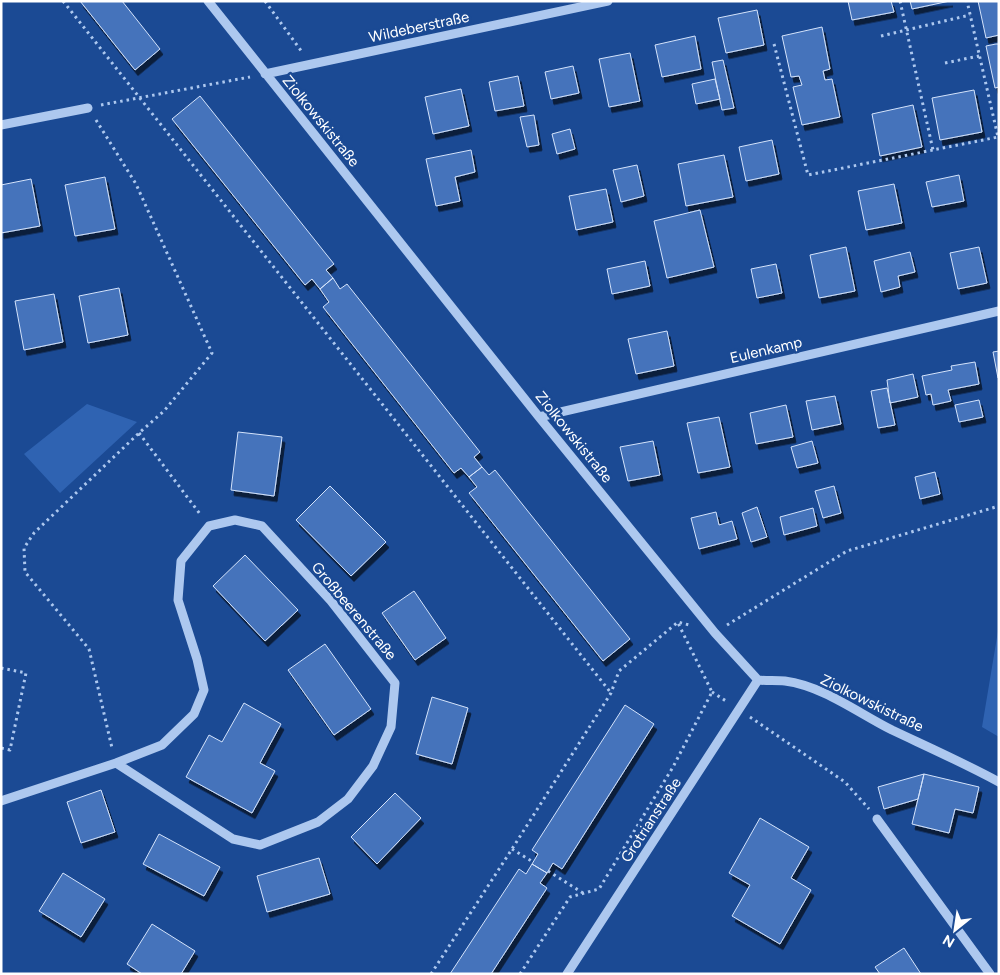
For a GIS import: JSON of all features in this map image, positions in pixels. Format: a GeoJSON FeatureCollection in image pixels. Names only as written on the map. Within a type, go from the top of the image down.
{"type":"FeatureCollection","features":[{"type":"Feature","properties":{"kind":"street","name":"Ziolkowskistraße"},"geometry":{"type":"LineString","coordinates":[[208,1],[539,417],[715,632],[758,680],[785,681],[807,687],[999,782]]}},
{"type":"Feature","properties":{"kind":"street","name":"Wildeberstraße"},"geometry":{"type":"LineString","coordinates":[[265,74],[608,1]]}},
{"type":"Feature","properties":{"kind":"street"},"geometry":{"type":"LineString","coordinates":[[1,125],[88,108]]}},
{"type":"Feature","properties":{"kind":"street","name":"Eulenkamp"},"geometry":{"type":"LineString","coordinates":[[539,417],[999,311]]}},
{"type":"Feature","properties":{"kind":"street","name":"Großbeerenstraße"},"geometry":{"type":"LineString","coordinates":[[116,764],[234,839],[260,845],[318,822],[348,799],[373,766],[392,727],[395,683],[331,601],[262,526],[235,520],[210,526]]}},
{"type":"Feature","properties":{"kind":"street"},"geometry":{"type":"LineString","coordinates":[[1,801],[116,764],[162,745],[194,714],[204,690],[197,659],[178,600],[181,562],[210,526]]}},
{"type":"Feature","properties":{"kind":"street","name":"Grotrianstraße"},"geometry":{"type":"LineString","coordinates":[[566,974],[758,680]]}},
{"type":"Feature","properties":{"kind":"street"},"geometry":{"type":"LineString","coordinates":[[878,819],[990,974]]}},
{"type":"Feature","properties":{"kind":"path"},"geometry":{"type":"LineString","coordinates":[[63,1],[611,692]]}},
{"type":"Feature","properties":{"kind":"path"},"geometry":{"type":"LineString","coordinates":[[265,1],[311,64]]}},
{"type":"Feature","properties":{"kind":"path"},"geometry":{"type":"LineString","coordinates":[[900,1],[933,150]]}},
{"type":"Feature","properties":{"kind":"path"},"geometry":{"type":"LineString","coordinates":[[774,44],[808,175],[998,137],[967,1]]}},
{"type":"Feature","properties":{"kind":"path"},"geometry":{"type":"LineString","coordinates":[[880,36],[970,15]]}},
{"type":"Feature","properties":{"kind":"path"},"geometry":{"type":"LineString","coordinates":[[944,63],[979,56]]}},
{"type":"Feature","properties":{"kind":"path"},"geometry":{"type":"LineString","coordinates":[[116,764],[89,649],[25,572],[24,548],[34,533],[139,433],[164,412],[212,353],[136,184],[88,108],[265,74]]}},
{"type":"Feature","properties":{"kind":"path"},"geometry":{"type":"LineString","coordinates":[[139,433],[210,526]]}},
{"type":"Feature","properties":{"kind":"path"},"geometry":{"type":"LineString","coordinates":[[678,622],[715,632],[847,551],[999,506]]}},
{"type":"Feature","properties":{"kind":"path"},"geometry":{"type":"LineString","coordinates":[[431,974],[611,692],[620,671],[678,622]]}},
{"type":"Feature","properties":{"kind":"path"},"geometry":{"type":"LineString","coordinates":[[520,974],[570,898],[598,889],[673,766],[712,692],[678,622]]}},
{"type":"Feature","properties":{"kind":"path"},"geometry":{"type":"LineString","coordinates":[[1,668],[26,674],[10,750],[1,748]]}},
{"type":"Feature","properties":{"kind":"path"},"geometry":{"type":"LineString","coordinates":[[739,710],[846,782],[878,819]]}},
{"type":"Feature","properties":{"kind":"path"},"geometry":{"type":"LineString","coordinates":[[512,849],[533,862]]}},
{"type":"Feature","properties":{"kind":"path"},"geometry":{"type":"LineString","coordinates":[[548,871],[584,894]]}},
{"type":"Feature","properties":{"kind":"shaded area"},"geometry":{"type":"Polygon","coordinates":[[[87,404],[137,422],[60,493],[24,454],[87,404]]]}},
{"type":"Feature","properties":{"kind":"shaded area"},"geometry":{"type":"Polygon","coordinates":[[[999,625],[999,737],[982,727],[999,625]]]}},
{"type":"Feature","properties":{"kind":"building"},"geometry":{"type":"Polygon","coordinates":[[[80,1],[122,1],[160,49],[135,70],[80,1]]]}},
{"type":"Feature","properties":{"kind":"building"},"geometry":{"type":"Polygon","coordinates":[[[848,1],[891,1],[894,12],[852,20],[848,1]]]}},
{"type":"Feature","properties":{"kind":"building"},"geometry":{"type":"Polygon","coordinates":[[[910,1],[950,1],[912,9],[910,1]]]}},
{"type":"Feature","properties":{"kind":"building"},"geometry":{"type":"Polygon","coordinates":[[[978,1],[999,1],[999,35],[986,38],[978,1]]]}},
{"type":"Feature","properties":{"kind":"building"},"geometry":{"type":"Polygon","coordinates":[[[757,10],[764,45],[726,53],[718,18],[757,10]]]}},
{"type":"Feature","properties":{"kind":"building"},"geometry":{"type":"Polygon","coordinates":[[[822,27],[830,69],[823,71],[825,80],[832,79],[840,117],[802,125],[793,87],[802,85],[799,76],[791,77],[782,36],[822,27]]]}},
{"type":"Feature","properties":{"kind":"building"},"geometry":{"type":"Polygon","coordinates":[[[695,36],[701,69],[662,77],[655,45],[695,36]]]}},
{"type":"Feature","properties":{"kind":"building"},"geometry":{"type":"Polygon","coordinates":[[[999,44],[999,87],[995,88],[986,46],[999,44]]]}},
{"type":"Feature","properties":{"kind":"building"},"geometry":{"type":"Polygon","coordinates":[[[630,53],[640,101],[609,107],[599,59],[630,53]]]}},
{"type":"Feature","properties":{"kind":"building"},"geometry":{"type":"Polygon","coordinates":[[[723,60],[734,108],[722,110],[712,62],[723,60]]]}},
{"type":"Feature","properties":{"kind":"building"},"geometry":{"type":"Polygon","coordinates":[[[573,66],[579,93],[551,99],[545,72],[573,66]]]}},
{"type":"Feature","properties":{"kind":"building"},"geometry":{"type":"Polygon","coordinates":[[[518,76],[524,106],[495,111],[489,82],[518,76]]]}},
{"type":"Feature","properties":{"kind":"building"},"geometry":{"type":"Polygon","coordinates":[[[715,79],[720,99],[696,104],[692,84],[715,79]]]}},
{"type":"Feature","properties":{"kind":"building"},"geometry":{"type":"Polygon","coordinates":[[[461,89],[469,126],[433,134],[425,97],[461,89]]]}},
{"type":"Feature","properties":{"kind":"building"},"geometry":{"type":"Polygon","coordinates":[[[974,90],[982,132],[940,140],[932,98],[974,90]]]}},
{"type":"Feature","properties":{"kind":"building"},"geometry":{"type":"Polygon","coordinates":[[[200,96],[334,264],[326,270],[333,278],[320,289],[312,279],[305,285],[172,119],[200,96]]]}},
{"type":"Feature","properties":{"kind":"building"},"geometry":{"type":"Polygon","coordinates":[[[913,105],[922,147],[880,156],[872,114],[913,105]]]}},
{"type":"Feature","properties":{"kind":"building"},"geometry":{"type":"Polygon","coordinates":[[[534,115],[539,145],[527,147],[520,117],[534,115]]]}},
{"type":"Feature","properties":{"kind":"building"},"geometry":{"type":"Polygon","coordinates":[[[570,129],[575,149],[557,154],[552,134],[570,129]]]}},
{"type":"Feature","properties":{"kind":"building"},"geometry":{"type":"Polygon","coordinates":[[[772,140],[779,174],[746,181],[739,147],[772,140]]]}},
{"type":"Feature","properties":{"kind":"building"},"geometry":{"type":"Polygon","coordinates":[[[471,150],[475,172],[455,177],[460,201],[436,206],[426,159],[471,150]]]}},
{"type":"Feature","properties":{"kind":"building"},"geometry":{"type":"Polygon","coordinates":[[[724,155],[733,197],[686,206],[678,164],[724,155]]]}},
{"type":"Feature","properties":{"kind":"building"},"geometry":{"type":"Polygon","coordinates":[[[637,165],[644,196],[621,202],[613,170],[637,165]]]}},
{"type":"Feature","properties":{"kind":"building"},"geometry":{"type":"Polygon","coordinates":[[[959,175],[964,201],[932,207],[926,182],[959,175]]]}},
{"type":"Feature","properties":{"kind":"building"},"geometry":{"type":"Polygon","coordinates":[[[105,177],[115,229],[75,236],[65,185],[105,177]]]}},
{"type":"Feature","properties":{"kind":"building"},"geometry":{"type":"Polygon","coordinates":[[[31,179],[40,226],[1,233],[1,185],[31,179]]]}},
{"type":"Feature","properties":{"kind":"building"},"geometry":{"type":"Polygon","coordinates":[[[894,184],[902,223],[866,230],[858,191],[894,184]]]}},
{"type":"Feature","properties":{"kind":"building"},"geometry":{"type":"Polygon","coordinates":[[[606,189],[613,222],[576,230],[569,196],[606,189]]]}},
{"type":"Feature","properties":{"kind":"building"},"geometry":{"type":"Polygon","coordinates":[[[700,210],[714,267],[667,278],[654,221],[700,210]]]}},
{"type":"Feature","properties":{"kind":"building"},"geometry":{"type":"Polygon","coordinates":[[[846,247],[855,291],[819,298],[810,255],[846,247]]]}},
{"type":"Feature","properties":{"kind":"building"},"geometry":{"type":"Polygon","coordinates":[[[979,247],[987,283],[958,289],[950,253],[979,247]]]}},
{"type":"Feature","properties":{"kind":"building"},"geometry":{"type":"Polygon","coordinates":[[[910,252],[915,272],[898,276],[900,287],[881,292],[874,261],[910,252]]]}},
{"type":"Feature","properties":{"kind":"building"},"geometry":{"type":"Polygon","coordinates":[[[645,261],[650,286],[612,294],[607,269],[645,261]]]}},
{"type":"Feature","properties":{"kind":"building"},"geometry":{"type":"Polygon","coordinates":[[[776,264],[782,293],[757,298],[751,269],[776,264]]]}},
{"type":"Feature","properties":{"kind":"building"},"geometry":{"type":"Polygon","coordinates":[[[333,278],[340,289],[347,284],[480,452],[474,457],[482,467],[469,477],[461,468],[454,473],[323,307],[329,302],[320,289],[333,278]]]}},
{"type":"Feature","properties":{"kind":"building"},"geometry":{"type":"Polygon","coordinates":[[[119,288],[128,335],[88,343],[79,296],[119,288]]]}},
{"type":"Feature","properties":{"kind":"building"},"geometry":{"type":"Polygon","coordinates":[[[54,294],[63,342],[24,350],[15,301],[54,294]]]}},
{"type":"Feature","properties":{"kind":"building"},"geometry":{"type":"Polygon","coordinates":[[[667,331],[674,366],[636,374],[628,339],[667,331]]]}},
{"type":"Feature","properties":{"kind":"building"},"geometry":{"type":"Polygon","coordinates":[[[999,351],[999,377],[998,378],[993,352],[999,351]]]}},
{"type":"Feature","properties":{"kind":"building"},"geometry":{"type":"Polygon","coordinates":[[[975,362],[979,384],[948,390],[951,401],[933,405],[931,394],[926,395],[922,376],[952,370],[951,366],[975,362]]]}},
{"type":"Feature","properties":{"kind":"building"},"geometry":{"type":"Polygon","coordinates":[[[913,374],[918,397],[890,403],[887,380],[913,374]]]}},
{"type":"Feature","properties":{"kind":"building"},"geometry":{"type":"Polygon","coordinates":[[[887,388],[895,425],[878,428],[871,391],[887,388]]]}},
{"type":"Feature","properties":{"kind":"building"},"geometry":{"type":"Polygon","coordinates":[[[835,396],[841,424],[812,430],[806,401],[835,396]]]}},
{"type":"Feature","properties":{"kind":"building"},"geometry":{"type":"Polygon","coordinates":[[[979,400],[983,417],[959,422],[955,405],[979,400]]]}},
{"type":"Feature","properties":{"kind":"building"},"geometry":{"type":"Polygon","coordinates":[[[786,405],[793,437],[756,444],[750,413],[786,405]]]}},
{"type":"Feature","properties":{"kind":"building"},"geometry":{"type":"Polygon","coordinates":[[[719,417],[730,467],[698,473],[687,423],[719,417]]]}},
{"type":"Feature","properties":{"kind":"building"},"geometry":{"type":"Polygon","coordinates":[[[238,432],[282,437],[274,496],[231,490],[238,432]]]}},
{"type":"Feature","properties":{"kind":"building"},"geometry":{"type":"Polygon","coordinates":[[[653,441],[660,475],[628,481],[620,447],[653,441]]]}},
{"type":"Feature","properties":{"kind":"building"},"geometry":{"type":"Polygon","coordinates":[[[812,441],[818,463],[797,468],[791,447],[812,441]]]}},
{"type":"Feature","properties":{"kind":"building"},"geometry":{"type":"Polygon","coordinates":[[[482,467],[489,475],[495,470],[630,639],[603,661],[469,493],[477,487],[469,477],[482,467]]]}},
{"type":"Feature","properties":{"kind":"building"},"geometry":{"type":"Polygon","coordinates":[[[935,472],[940,494],[920,499],[915,477],[935,472]]]}},
{"type":"Feature","properties":{"kind":"building"},"geometry":{"type":"Polygon","coordinates":[[[330,486],[386,542],[351,576],[296,520],[330,486]]]}},
{"type":"Feature","properties":{"kind":"building"},"geometry":{"type":"Polygon","coordinates":[[[834,486],[841,513],[823,518],[815,491],[834,486]]]}},
{"type":"Feature","properties":{"kind":"building"},"geometry":{"type":"Polygon","coordinates":[[[757,507],[767,537],[751,542],[742,513],[757,507]]]}},
{"type":"Feature","properties":{"kind":"building"},"geometry":{"type":"Polygon","coordinates":[[[813,508],[817,526],[784,535],[780,517],[813,508]]]}},
{"type":"Feature","properties":{"kind":"building"},"geometry":{"type":"Polygon","coordinates":[[[716,512],[719,525],[732,521],[737,539],[699,549],[691,518],[716,512]]]}},
{"type":"Feature","properties":{"kind":"building"},"geometry":{"type":"Polygon","coordinates":[[[245,555],[298,610],[265,641],[213,586],[245,555]]]}},
{"type":"Feature","properties":{"kind":"building"},"geometry":{"type":"Polygon","coordinates":[[[414,591],[446,638],[415,660],[382,613],[414,591]]]}},
{"type":"Feature","properties":{"kind":"building"},"geometry":{"type":"Polygon","coordinates":[[[325,644],[371,709],[334,735],[288,670],[325,644]]]}},
{"type":"Feature","properties":{"kind":"building"},"geometry":{"type":"Polygon","coordinates":[[[432,697],[468,708],[452,764],[416,754],[432,697]]]}},
{"type":"Feature","properties":{"kind":"building"},"geometry":{"type":"Polygon","coordinates":[[[244,703],[281,724],[260,763],[275,771],[252,813],[186,777],[209,735],[222,742],[244,703]]]}},
{"type":"Feature","properties":{"kind":"building"},"geometry":{"type":"Polygon","coordinates":[[[625,705],[654,724],[562,869],[553,863],[547,873],[532,864],[538,854],[532,850],[625,705]]]}},
{"type":"Feature","properties":{"kind":"building"},"geometry":{"type":"Polygon","coordinates":[[[924,774],[979,787],[973,813],[955,809],[949,833],[912,824],[924,774]]]}},
{"type":"Feature","properties":{"kind":"building"},"geometry":{"type":"Polygon","coordinates":[[[924,774],[918,799],[884,809],[878,787],[924,774]]]}},
{"type":"Feature","properties":{"kind":"building"},"geometry":{"type":"Polygon","coordinates":[[[101,790],[115,832],[81,843],[67,802],[101,790]]]}},
{"type":"Feature","properties":{"kind":"building"},"geometry":{"type":"Polygon","coordinates":[[[395,793],[421,818],[377,864],[351,837],[395,793]]]}},
{"type":"Feature","properties":{"kind":"building"},"geometry":{"type":"Polygon","coordinates":[[[760,818],[809,847],[791,878],[811,890],[780,944],[732,916],[750,885],[729,873],[760,818]]]}},
{"type":"Feature","properties":{"kind":"building"},"geometry":{"type":"Polygon","coordinates":[[[159,834],[220,867],[204,896],[143,864],[159,834]]]}},
{"type":"Feature","properties":{"kind":"building"},"geometry":{"type":"Polygon","coordinates":[[[319,858],[330,894],[267,912],[257,876],[319,858]]]}},
{"type":"Feature","properties":{"kind":"building"},"geometry":{"type":"Polygon","coordinates":[[[532,864],[547,873],[540,883],[547,888],[491,974],[450,974],[519,869],[526,874],[532,864]]]}},
{"type":"Feature","properties":{"kind":"building"},"geometry":{"type":"Polygon","coordinates":[[[63,873],[105,899],[81,937],[39,911],[63,873]]]}},
{"type":"Feature","properties":{"kind":"building"},"geometry":{"type":"Polygon","coordinates":[[[152,924],[195,951],[181,974],[142,974],[127,964],[152,924]]]}},
{"type":"Feature","properties":{"kind":"building"},"geometry":{"type":"Polygon","coordinates":[[[904,948],[921,974],[880,974],[875,967],[904,948]]]}}]}
